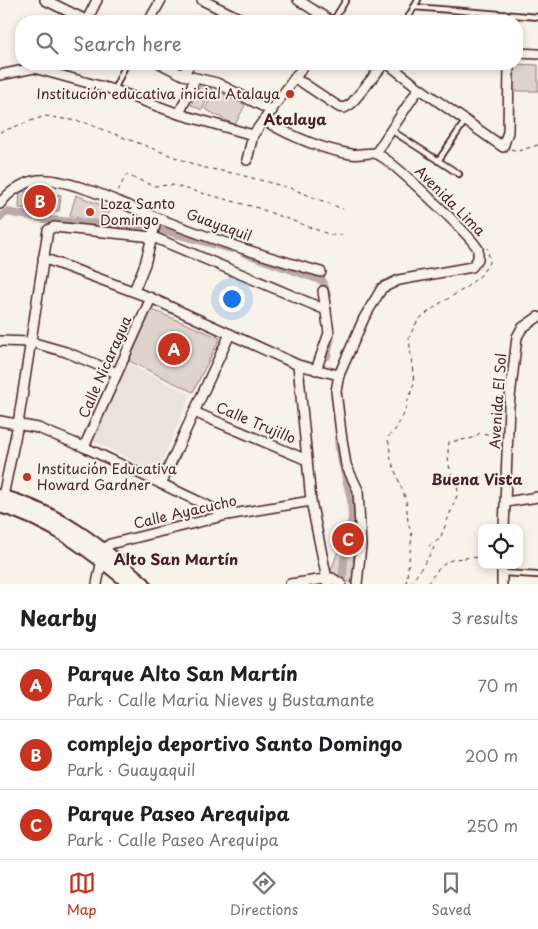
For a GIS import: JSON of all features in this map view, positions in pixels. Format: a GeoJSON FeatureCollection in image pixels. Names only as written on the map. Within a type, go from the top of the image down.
{"type":"FeatureCollection","features":[{"type":"Feature","properties":{"kind":"street"},"geometry":{"type":"LineString","coordinates":[[45,0],[75,15]]}},
{"type":"Feature","properties":{"kind":"street"},"geometry":{"type":"LineString","coordinates":[[90,15],[97,0]]}},
{"type":"Feature","properties":{"kind":"street"},"geometry":{"type":"LineString","coordinates":[[153,15],[162,0]]}},
{"type":"Feature","properties":{"kind":"street"},"geometry":{"type":"LineString","coordinates":[[202,0],[232,15]]}},
{"type":"Feature","properties":{"kind":"street"},"geometry":{"type":"LineString","coordinates":[[298,0],[322,15]]}},
{"type":"Feature","properties":{"kind":"street"},"geometry":{"type":"LineString","coordinates":[[221,15],[224,11]]}},
{"type":"Feature","properties":{"kind":"street"},"geometry":{"type":"LineString","coordinates":[[523,53],[538,54]]}},
{"type":"Feature","properties":{"kind":"street"},"geometry":{"type":"LineString","coordinates":[[0,75],[24,70]]}},
{"type":"Feature","properties":{"kind":"street"},"geometry":{"type":"LineString","coordinates":[[41,70],[114,90],[179,114],[253,135]]}},
{"type":"Feature","properties":{"kind":"street"},"geometry":{"type":"LineString","coordinates":[[173,70],[195,79],[217,83],[272,111]]}},
{"type":"Feature","properties":{"kind":"street"},"geometry":{"type":"LineString","coordinates":[[183,75],[186,70]]}},
{"type":"Feature","properties":{"kind":"street"},"geometry":{"type":"LineString","coordinates":[[247,160],[253,135],[301,70]]}},
{"type":"Feature","properties":{"kind":"street"},"geometry":{"type":"LineString","coordinates":[[294,79],[339,107],[344,108],[350,106],[381,70]]}},
{"type":"Feature","properties":{"kind":"street"},"geometry":{"type":"LineString","coordinates":[[394,70],[503,147],[508,132],[509,70]]}},
{"type":"Feature","properties":{"kind":"street"},"geometry":{"type":"LineString","coordinates":[[179,114],[195,79]]}},
{"type":"Feature","properties":{"kind":"street"},"geometry":{"type":"LineString","coordinates":[[265,121],[313,144],[352,155],[376,153],[419,88]]}},
{"type":"Feature","properties":{"kind":"street","name":"Avenida Lima"},"geometry":{"type":"LineString","coordinates":[[339,375],[364,318],[382,288],[398,280],[467,269],[475,264],[479,254],[475,244],[450,219],[393,164],[376,153]]}},
{"type":"Feature","properties":{"kind":"street","name":"Guayaquil"},"geometry":{"type":"LineString","coordinates":[[0,204],[23,184],[39,180],[63,182],[265,256],[321,272]]}},
{"type":"Feature","properties":{"kind":"street"},"geometry":{"type":"LineString","coordinates":[[134,291],[145,264],[157,218]]}},
{"type":"Feature","properties":{"kind":"street"},"geometry":{"type":"LineString","coordinates":[[144,584],[55,518],[1,501],[18,424],[48,230],[54,227],[153,237],[326,310]]}},
{"type":"Feature","properties":{"kind":"street"},"geometry":{"type":"LineString","coordinates":[[43,258],[151,298],[298,365],[339,375],[336,391],[346,465],[358,490],[361,546],[356,584]]}},
{"type":"Feature","properties":{"kind":"street"},"geometry":{"type":"LineString","coordinates":[[316,370],[330,333],[323,291]]}},
{"type":"Feature","properties":{"kind":"street","name":"Calle Nicaragua"},"geometry":{"type":"LineString","coordinates":[[84,447],[151,298]]}},
{"type":"Feature","properties":{"kind":"street","name":"Avenida El Sol"},"geometry":{"type":"LineString","coordinates":[[504,524],[509,427],[517,337],[522,328],[538,317]]}},
{"type":"Feature","properties":{"kind":"street"},"geometry":{"type":"LineString","coordinates":[[161,484],[230,334]]}},
{"type":"Feature","properties":{"kind":"street"},"geometry":{"type":"LineString","coordinates":[[0,341],[31,342],[66,352],[117,373]]}},
{"type":"Feature","properties":{"kind":"street"},"geometry":{"type":"LineString","coordinates":[[298,365],[311,501],[327,582]]}},
{"type":"Feature","properties":{"kind":"street","name":"Calle Trujillo"},"geometry":{"type":"LineString","coordinates":[[194,412],[307,460]]}},
{"type":"Feature","properties":{"kind":"street"},"geometry":{"type":"LineString","coordinates":[[0,421],[38,428],[84,447],[227,515]]}},
{"type":"Feature","properties":{"kind":"street"},"geometry":{"type":"LineString","coordinates":[[506,502],[538,497]]}},
{"type":"Feature","properties":{"kind":"street","name":"Calle Ayacucho"},"geometry":{"type":"LineString","coordinates":[[103,555],[110,544],[227,515],[311,501]]}},
{"type":"Feature","properties":{"kind":"street"},"geometry":{"type":"LineString","coordinates":[[96,584],[103,555]]}},
{"type":"Feature","properties":{"kind":"street"},"geometry":{"type":"LineString","coordinates":[[103,555],[130,584]]}},
{"type":"Feature","properties":{"kind":"street"},"geometry":{"type":"LineString","coordinates":[[502,569],[502,584]]}},
{"type":"Feature","properties":{"kind":"street"},"geometry":{"type":"LineString","coordinates":[[502,569],[510,584]]}},
{"type":"Feature","properties":{"kind":"street"},"geometry":{"type":"LineString","coordinates":[[290,584],[327,582],[332,578],[341,584]]}},
{"type":"Feature","properties":{"kind":"lane"},"geometry":{"type":"LineString","coordinates":[[336,15],[346,0]]}},
{"type":"Feature","properties":{"kind":"lane"},"geometry":{"type":"LineString","coordinates":[[409,15],[418,0]]}},
{"type":"Feature","properties":{"kind":"lane"},"geometry":{"type":"LineString","coordinates":[[414,7],[513,15]]}},
{"type":"Feature","properties":{"kind":"lane"},"geometry":{"type":"LineString","coordinates":[[523,16],[538,17]]}},
{"type":"Feature","properties":{"kind":"lane"},"geometry":{"type":"LineString","coordinates":[[114,90],[123,70]]}},
{"type":"Feature","properties":{"kind":"lane"},"geometry":{"type":"LineString","coordinates":[[438,161],[466,120]]}},
{"type":"Feature","properties":{"kind":"lane"},"geometry":{"type":"LineString","coordinates":[[391,130],[459,174]]}},
{"type":"Feature","properties":{"kind":"lane"},"geometry":{"type":"LineString","coordinates":[[502,569],[538,575]]}},
{"type":"Feature","properties":{"kind":"path"},"geometry":{"type":"LineString","coordinates":[[0,132],[45,116],[83,122],[201,167],[290,188],[343,209]]}},
{"type":"Feature","properties":{"kind":"path"},"geometry":{"type":"LineString","coordinates":[[503,147],[518,151],[538,145]]}},
{"type":"Feature","properties":{"kind":"path"},"geometry":{"type":"LineString","coordinates":[[114,200],[126,175],[154,186],[172,185],[258,208],[331,234],[344,235]]}},
{"type":"Feature","properties":{"kind":"path"},"geometry":{"type":"LineString","coordinates":[[406,584],[412,536],[408,522],[406,500],[391,460],[389,453],[390,444],[387,438],[395,430],[403,416],[414,383],[409,338],[419,319],[464,289],[481,275],[490,261],[489,254],[483,244]]}},
{"type":"Feature","properties":{"kind":"path"},"geometry":{"type":"LineString","coordinates":[[411,584],[434,548],[429,546],[440,539],[458,494],[458,486],[449,464],[447,452],[449,442],[473,438],[480,433],[488,434],[509,427]]}},
{"type":"Feature","properties":{"kind":"path"},"geometry":{"type":"LineString","coordinates":[[427,584],[439,568],[452,558],[478,557]]}},
{"type":"Feature","properties":{"kind":"shaded area"},"geometry":{"type":"Polygon","coordinates":[[[523,64],[538,65],[538,91],[511,91],[512,70],[523,70],[523,64]]]}},
{"type":"Feature","properties":{"kind":"shaded area"},"geometry":{"type":"Polygon","coordinates":[[[201,84],[212,89],[202,110],[191,105],[201,84]]]}},
{"type":"Feature","properties":{"kind":"shaded area"},"geometry":{"type":"Polygon","coordinates":[[[215,90],[245,105],[235,125],[205,109],[215,90]]]}},
{"type":"Feature","properties":{"kind":"shaded area"},"geometry":{"type":"Polygon","coordinates":[[[20,191],[61,195],[59,211],[19,208],[20,191]]]}},
{"type":"Feature","properties":{"kind":"shaded area","name":"Loza Santo Domingo"},"geometry":{"type":"Polygon","coordinates":[[[76,195],[111,209],[101,226],[70,215],[76,195]]]}},
{"type":"Feature","properties":{"kind":"shaded area"},"geometry":{"type":"Polygon","coordinates":[[[148,308],[220,338],[193,392],[129,361],[148,308]]]}},
{"type":"Feature","properties":{"kind":"shaded area"},"geometry":{"type":"Polygon","coordinates":[[[126,363],[191,394],[157,473],[91,440],[126,363]]]}},
{"type":"Feature","properties":{"kind":"shaded area"},"geometry":{"type":"Polygon","coordinates":[[[355,505],[353,584],[330,573],[355,505]]]}},
{"type":"Feature","properties":{"kind":"waterway"},"geometry":{"type":"LineString","coordinates":[[0,217],[7,212],[50,220],[149,228]]}},
{"type":"Feature","properties":{"kind":"waterway"},"geometry":{"type":"LineString","coordinates":[[161,230],[231,249]]}},
{"type":"Feature","properties":{"kind":"waterway"},"geometry":{"type":"LineString","coordinates":[[244,253],[323,281],[327,295]]}},
{"type":"Feature","properties":{"kind":"waterway"},"geometry":{"type":"LineString","coordinates":[[327,356],[331,336]]}},
{"type":"Feature","properties":{"kind":"waterway"},"geometry":{"type":"LineString","coordinates":[[338,438],[339,450],[351,499],[352,518],[345,549],[342,584]]}},
{"type":"Feature","properties":{"kind":"place","name":"Institución educativa inicial Atalaya"},"geometry":{"type":"Point","coordinates":[290,94]}},
{"type":"Feature","properties":{"kind":"place","name":"complejo deportivo Santo Domingo"},"geometry":{"type":"Point","coordinates":[40,201]}},
{"type":"Feature","properties":{"kind":"place","name":"Loza Santo Domingo"},"geometry":{"type":"Point","coordinates":[90,212]}},
{"type":"Feature","properties":{"kind":"place","name":"Parque Alto San Martín"},"geometry":{"type":"Point","coordinates":[174,349]}},
{"type":"Feature","properties":{"kind":"place","name":"Institución Educativa Howard Gardner"},"geometry":{"type":"Point","coordinates":[27,477]}},
{"type":"Feature","properties":{"kind":"place","name":"Parque Paseo Arequipa"},"geometry":{"type":"Point","coordinates":[348,539]}},
{"type":"Feature","properties":{"kind":"district","name":"Atalaya"},"geometry":{"type":"Point","coordinates":[295,120]}},
{"type":"Feature","properties":{"kind":"district","name":"Buena Vista"},"geometry":{"type":"Point","coordinates":[477,480]}},
{"type":"Feature","properties":{"kind":"district","name":"Alto San Martín"},"geometry":{"type":"Point","coordinates":[176,560]}}]}
